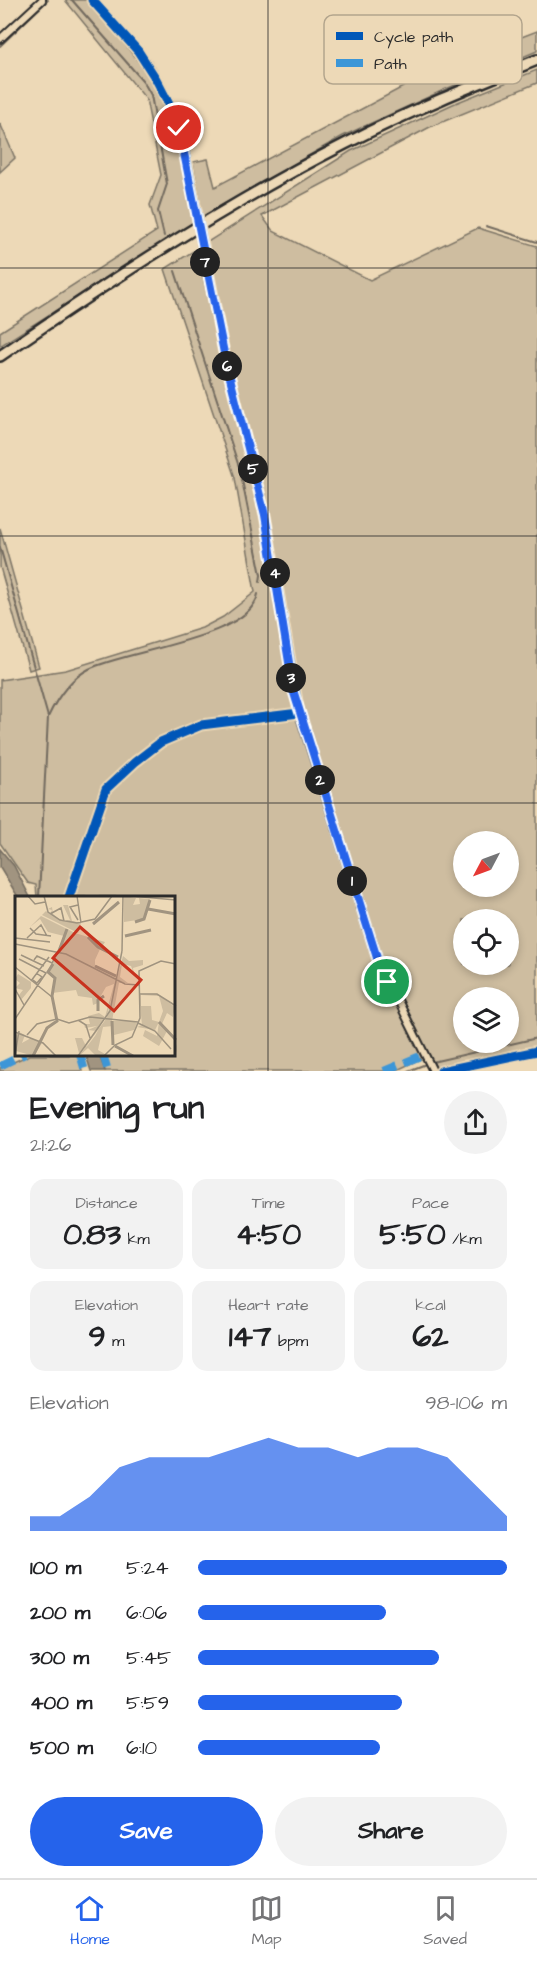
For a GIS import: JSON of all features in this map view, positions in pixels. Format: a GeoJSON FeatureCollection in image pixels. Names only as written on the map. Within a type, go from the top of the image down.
{"type":"FeatureCollection","features":[{"type":"Feature","properties":{"kind":"main road"},"geometry":{"type":"LineString","coordinates":[[522,66],[537,60]]}},
{"type":"Feature","properties":{"kind":"main road"},"geometry":{"type":"LineString","coordinates":[[0,356],[175,241],[295,171],[448,96],[478,84]]}},
{"type":"Feature","properties":{"kind":"street"},"geometry":{"type":"LineString","coordinates":[[0,39],[42,0]]}},
{"type":"Feature","properties":{"kind":"street"},"geometry":{"type":"LineString","coordinates":[[92,0],[138,51],[156,79],[179,128],[225,358],[265,515],[299,713],[377,958],[433,1070]]}},
{"type":"Feature","properties":{"kind":"street"},"geometry":{"type":"LineString","coordinates":[[441,1071],[537,1051]]}},
{"type":"Feature","properties":{"kind":"shaded area"},"geometry":{"type":"Polygon","coordinates":[[[65,0],[86,0],[124,44],[158,92],[178,139],[193,223],[0,346],[0,332],[157,231],[150,205],[161,175],[146,99],[65,0]]]}},
{"type":"Feature","properties":{"kind":"shaded area"},"geometry":{"type":"Polygon","coordinates":[[[537,31],[537,51],[522,57],[522,37],[537,31]]]}},
{"type":"Feature","properties":{"kind":"shaded area"},"geometry":{"type":"Polygon","coordinates":[[[537,70],[537,83],[430,127],[262,216],[273,231],[370,280],[478,228],[537,246],[537,1046],[519,1050],[519,987],[453,987],[453,1053],[507,1053],[437,1069],[429,1055],[395,1071],[105,1071],[99,1056],[176,1056],[176,896],[37,896],[36,885],[28,883],[0,843],[0,680],[66,670],[202,628],[223,617],[255,592],[235,478],[165,269],[351,151],[502,84],[522,84],[522,76],[537,70]]]}},
{"type":"Feature","properties":{"kind":"shaded area"},"geometry":{"type":"Polygon","coordinates":[[[409,84],[458,84],[343,136],[203,216],[193,162],[208,159],[215,187],[409,84]]]}},
{"type":"Feature","properties":{"kind":"shaded area"},"geometry":{"type":"Polygon","coordinates":[[[0,123],[15,158],[0,172],[0,123]]]}},
{"type":"Feature","properties":{"kind":"shaded area"},"geometry":{"type":"Polygon","coordinates":[[[0,528],[39,667],[29,670],[0,567],[0,528]]]}},
{"type":"Feature","properties":{"kind":"shaded area"},"geometry":{"type":"Polygon","coordinates":[[[0,849],[14,866],[29,896],[17,896],[0,867],[0,849]]]}},
{"type":"Feature","properties":{"kind":"shaded area"},"geometry":{"type":"Polygon","coordinates":[[[27,1056],[78,1056],[82,1071],[0,1071],[0,1068],[27,1056]]]}},
{"type":"Feature","properties":{"kind":"shaded area"},"geometry":{"type":"Polygon","coordinates":[[[86,1056],[99,1056],[105,1071],[91,1071],[86,1056]]]}},
{"type":"Feature","properties":{"kind":"waterway"},"geometry":{"type":"LineString","coordinates":[[0,46],[48,0]]}},
{"type":"Feature","properties":{"kind":"waterway"},"geometry":{"type":"LineString","coordinates":[[72,0],[143,81],[151,95],[167,184],[158,211],[164,236]]}},
{"type":"Feature","properties":{"kind":"waterway"},"geometry":{"type":"LineString","coordinates":[[486,226],[537,242]]}},
{"type":"Feature","properties":{"kind":"waterway"},"geometry":{"type":"LineString","coordinates":[[175,271],[240,470],[261,575],[260,582]]}},
{"type":"Feature","properties":{"kind":"waterway"},"geometry":{"type":"LineString","coordinates":[[0,547],[48,717],[39,896]]}},
{"type":"Feature","properties":{"kind":"waterway"},"geometry":{"type":"LineString","coordinates":[[48,717],[64,690],[82,673],[106,662],[184,641],[234,622],[250,609],[258,594]]}},
{"type":"Feature","properties":{"kind":"waterway"},"geometry":{"type":"LineString","coordinates":[[432,1062],[537,1038]]}},
{"type":"Feature","properties":{"kind":"waterway"},"geometry":{"type":"LineString","coordinates":[[408,1071],[426,1064]]}},
{"type":"Feature","properties":{"kind":"marked path"},"geometry":{"type":"LineString","coordinates":[[384,1071],[425,1054]]}},
{"type":"Feature","properties":{"kind":"marked path"},"geometry":{"type":"LineString","coordinates":[[0,1066],[21,1056]]}},
{"type":"Feature","properties":{"kind":"marked path"},"geometry":{"type":"LineString","coordinates":[[81,1056],[85,1071]]}},
{"type":"Feature","properties":{"kind":"marked path"},"geometry":{"type":"LineString","coordinates":[[104,1056],[108,1071]]}},
{"type":"Feature","properties":{"kind":"cycle path"},"geometry":{"type":"LineString","coordinates":[[69,896],[106,789],[135,762],[161,742],[201,725],[299,713],[265,515],[225,358],[184,147],[172,110],[156,79],[138,51],[92,0]]}},
{"type":"Feature","properties":{"kind":"cycle path"},"geometry":{"type":"LineString","coordinates":[[441,1071],[537,1051]]}},
{"type":"Feature","properties":{"kind":"route"},"geometry":{"type":"LineString","coordinates":[[179,128],[225,358],[265,515],[294,693],[377,958],[387,982]]}}]}
